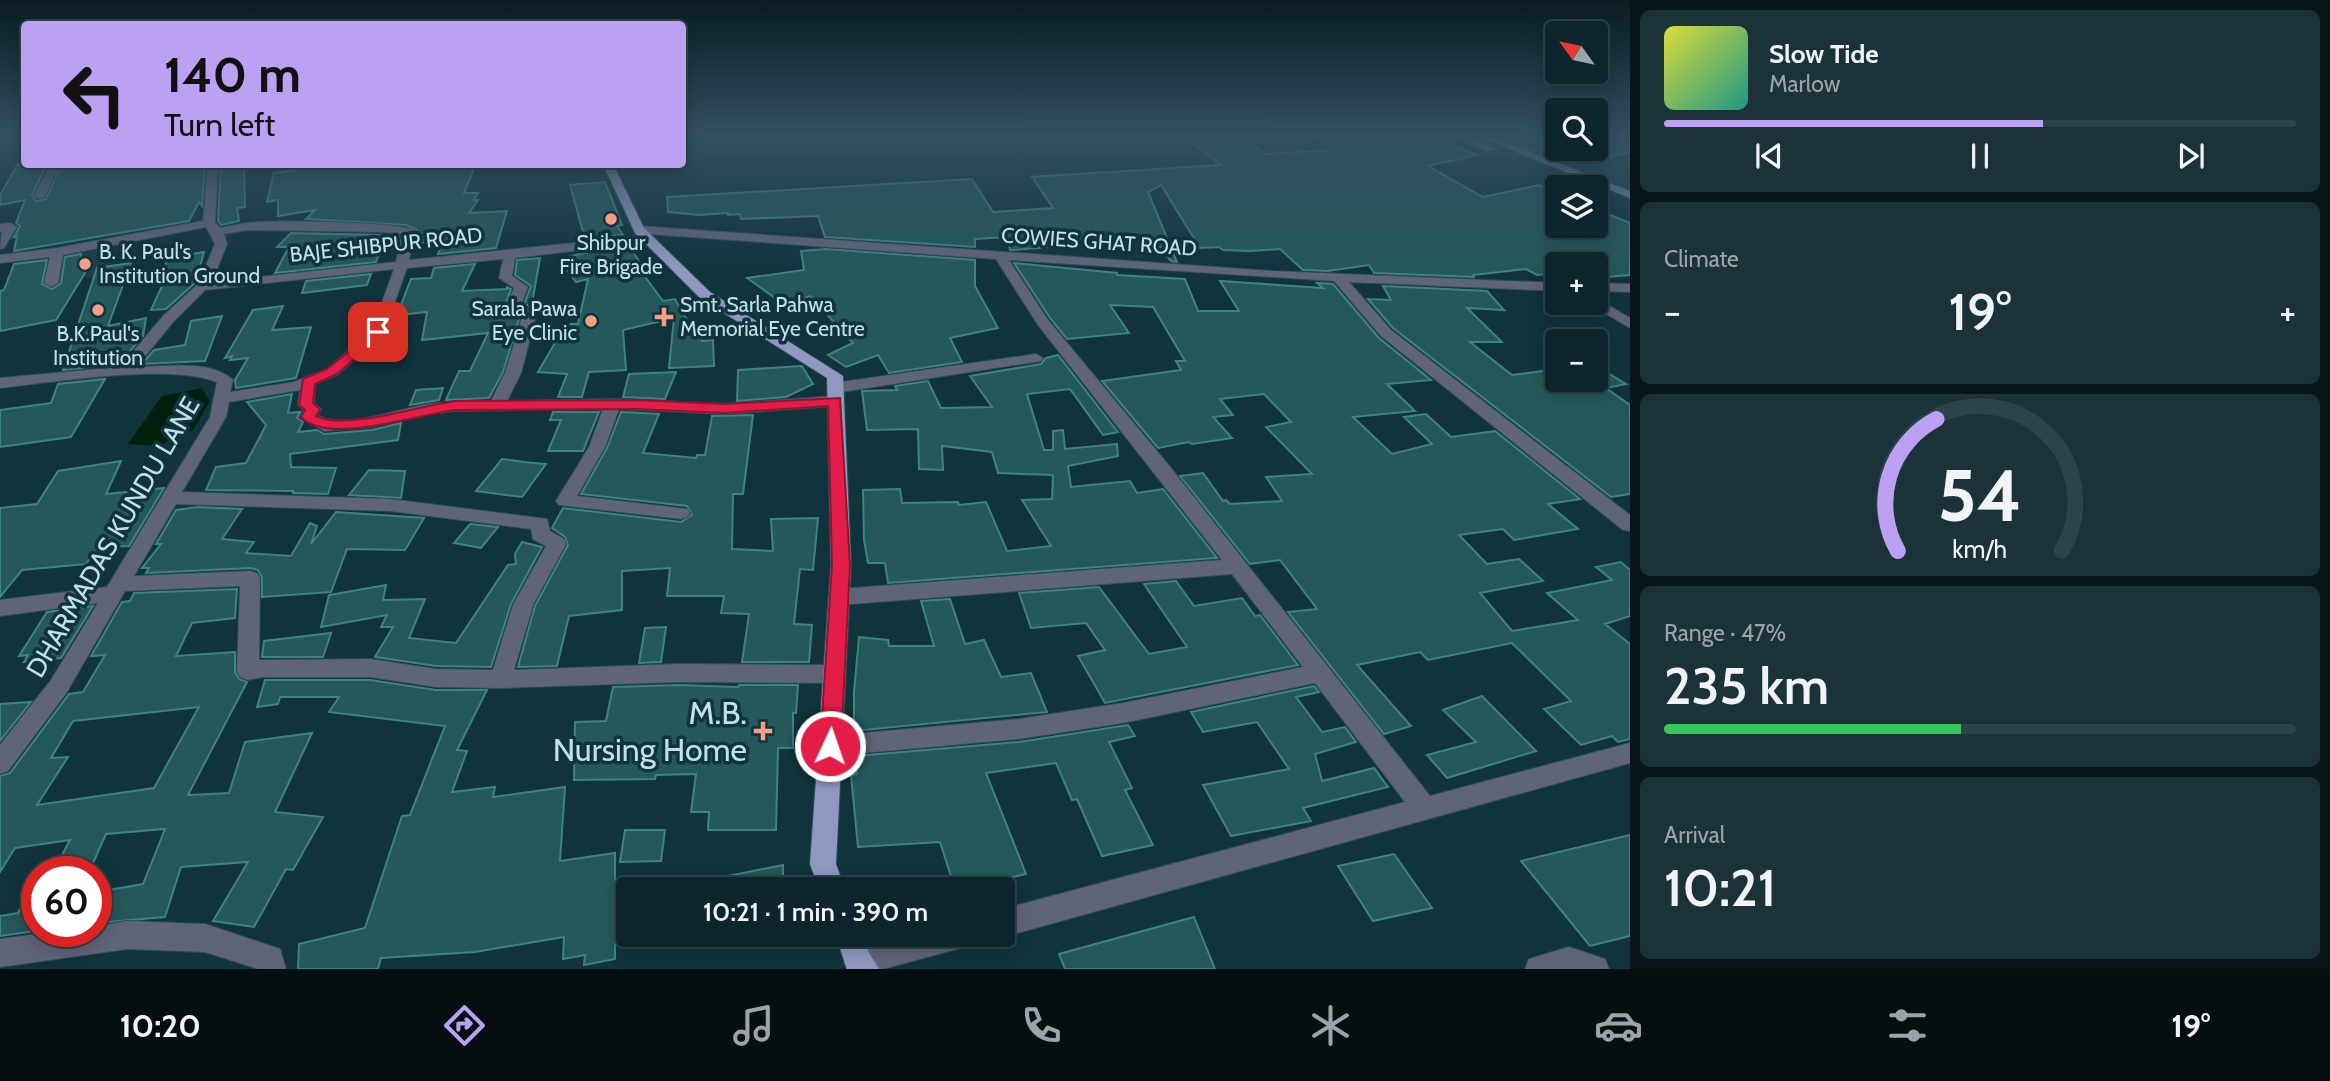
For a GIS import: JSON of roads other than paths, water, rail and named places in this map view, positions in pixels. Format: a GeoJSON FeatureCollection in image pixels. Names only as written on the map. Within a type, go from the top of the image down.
{"type":"FeatureCollection","features":[{"type":"Feature","properties":{"kind":"main road"},"geometry":{"type":"LineString","coordinates":[[616,180],[642,234],[705,295],[835,376],[841,565],[823,864],[828,877]]}},
{"type":"Feature","properties":{"kind":"main road"},"geometry":{"type":"LineString","coordinates":[[1608,189],[1630,195]]}},
{"type":"Feature","properties":{"kind":"main road"},"geometry":{"type":"LineString","coordinates":[[1608,199],[1630,208]]}},
{"type":"Feature","properties":{"kind":"main road"},"geometry":{"type":"LineString","coordinates":[[853,947],[861,966]]}},
{"type":"Feature","properties":{"kind":"street"},"geometry":{"type":"LineString","coordinates":[[40,196],[47,180]]}},
{"type":"Feature","properties":{"kind":"street"},"geometry":{"type":"LineString","coordinates":[[0,383],[125,371],[169,318],[203,286],[221,244],[213,227],[213,180]]}},
{"type":"Feature","properties":{"kind":"street"},"geometry":{"type":"LineString","coordinates":[[0,228],[11,227],[0,245]]}},
{"type":"Feature","properties":{"kind":"street"},"geometry":{"type":"LineString","coordinates":[[0,258],[57,252],[213,227],[384,228],[409,231],[402,265],[378,332],[332,372],[308,382],[223,398]]}},
{"type":"Feature","properties":{"kind":"street","name":"BAJE SHIBPUR ROAD"},"geometry":{"type":"LineString","coordinates":[[203,286],[510,254],[642,234]]}},
{"type":"Feature","properties":{"kind":"street","name":"COWIES GHAT ROAD"},"geometry":{"type":"LineString","coordinates":[[642,234],[1338,278],[1545,286]]}},
{"type":"Feature","properties":{"kind":"street"},"geometry":{"type":"LineString","coordinates":[[51,284],[57,252]]}},
{"type":"Feature","properties":{"kind":"street"},"geometry":{"type":"LineString","coordinates":[[497,405],[513,373],[530,312],[513,307],[521,287],[505,278],[510,254]]}},
{"type":"Feature","properties":{"kind":"street"},"geometry":{"type":"LineString","coordinates":[[1000,256],[1043,321],[1238,566],[1425,809]]}},
{"type":"Feature","properties":{"kind":"street"},"geometry":{"type":"LineString","coordinates":[[1338,278],[1395,340],[1630,525]]}},
{"type":"Feature","properties":{"kind":"street"},"geometry":{"type":"LineString","coordinates":[[1608,287],[1630,288]]}},
{"type":"Feature","properties":{"kind":"street"},"geometry":{"type":"LineString","coordinates":[[1608,310],[1630,324]]}},
{"type":"Feature","properties":{"kind":"street"},"geometry":{"type":"LineString","coordinates":[[308,382],[306,405],[313,409],[308,417],[324,426],[372,422],[428,408],[497,405],[613,404],[725,409],[835,394],[1036,358]]}},
{"type":"Feature","properties":{"kind":"street","name":"DHARMADAS KUNDU LANE"},"geometry":{"type":"LineString","coordinates":[[0,763],[59,686],[218,417],[225,380],[204,372],[125,371]]}},
{"type":"Feature","properties":{"kind":"street"},"geometry":{"type":"LineString","coordinates":[[500,679],[523,605],[556,544],[540,534],[541,523],[565,501],[597,447],[613,404]]}},
{"type":"Feature","properties":{"kind":"street"},"geometry":{"type":"LineString","coordinates":[[171,498],[390,505],[541,523]]}},
{"type":"Feature","properties":{"kind":"street"},"geometry":{"type":"LineString","coordinates":[[565,501],[681,513]]}},
{"type":"Feature","properties":{"kind":"street"},"geometry":{"type":"LineString","coordinates":[[839,597],[1238,566]]}},
{"type":"Feature","properties":{"kind":"street"},"geometry":{"type":"LineString","coordinates":[[0,608],[119,588],[250,579],[248,671],[263,668],[370,668],[436,678],[500,679],[678,673],[834,674]]}},
{"type":"Feature","properties":{"kind":"street"},"geometry":{"type":"LineString","coordinates":[[830,746],[1019,729],[1124,713],[1320,673]]}},
{"type":"Feature","properties":{"kind":"street"},"geometry":{"type":"LineString","coordinates":[[1015,920],[1630,753]]}},
{"type":"Feature","properties":{"kind":"street"},"geometry":{"type":"LineString","coordinates":[[0,953],[127,934],[205,938],[270,959],[272,969]]}},
{"type":"Feature","properties":{"kind":"street"},"geometry":{"type":"LineString","coordinates":[[861,966],[920,947]]}},
{"type":"Feature","properties":{"kind":"street"},"geometry":{"type":"LineString","coordinates":[[1539,969],[1569,961],[1595,969]]}},
{"type":"Feature","properties":{"kind":"place","name":"Shibpur Fire Brigade"},"geometry":{"type":"Point","coordinates":[611,219]}},
{"type":"Feature","properties":{"kind":"place","name":"B. K. Paul's Institution Ground"},"geometry":{"type":"Point","coordinates":[85,264]}},
{"type":"Feature","properties":{"kind":"place","name":"B.K.Paul's Institution"},"geometry":{"type":"Point","coordinates":[98,310]}},
{"type":"Feature","properties":{"kind":"place","name":"Smt. Sarla Pahwa Memorial Eye Centre"},"geometry":{"type":"Point","coordinates":[664,317]}},
{"type":"Feature","properties":{"kind":"place","name":"Sarala Pawa Eye Clinic"},"geometry":{"type":"Point","coordinates":[591,321]}},
{"type":"Feature","properties":{"kind":"place","name":"M.B. Nursing Home"},"geometry":{"type":"Point","coordinates":[763,731]}}]}
